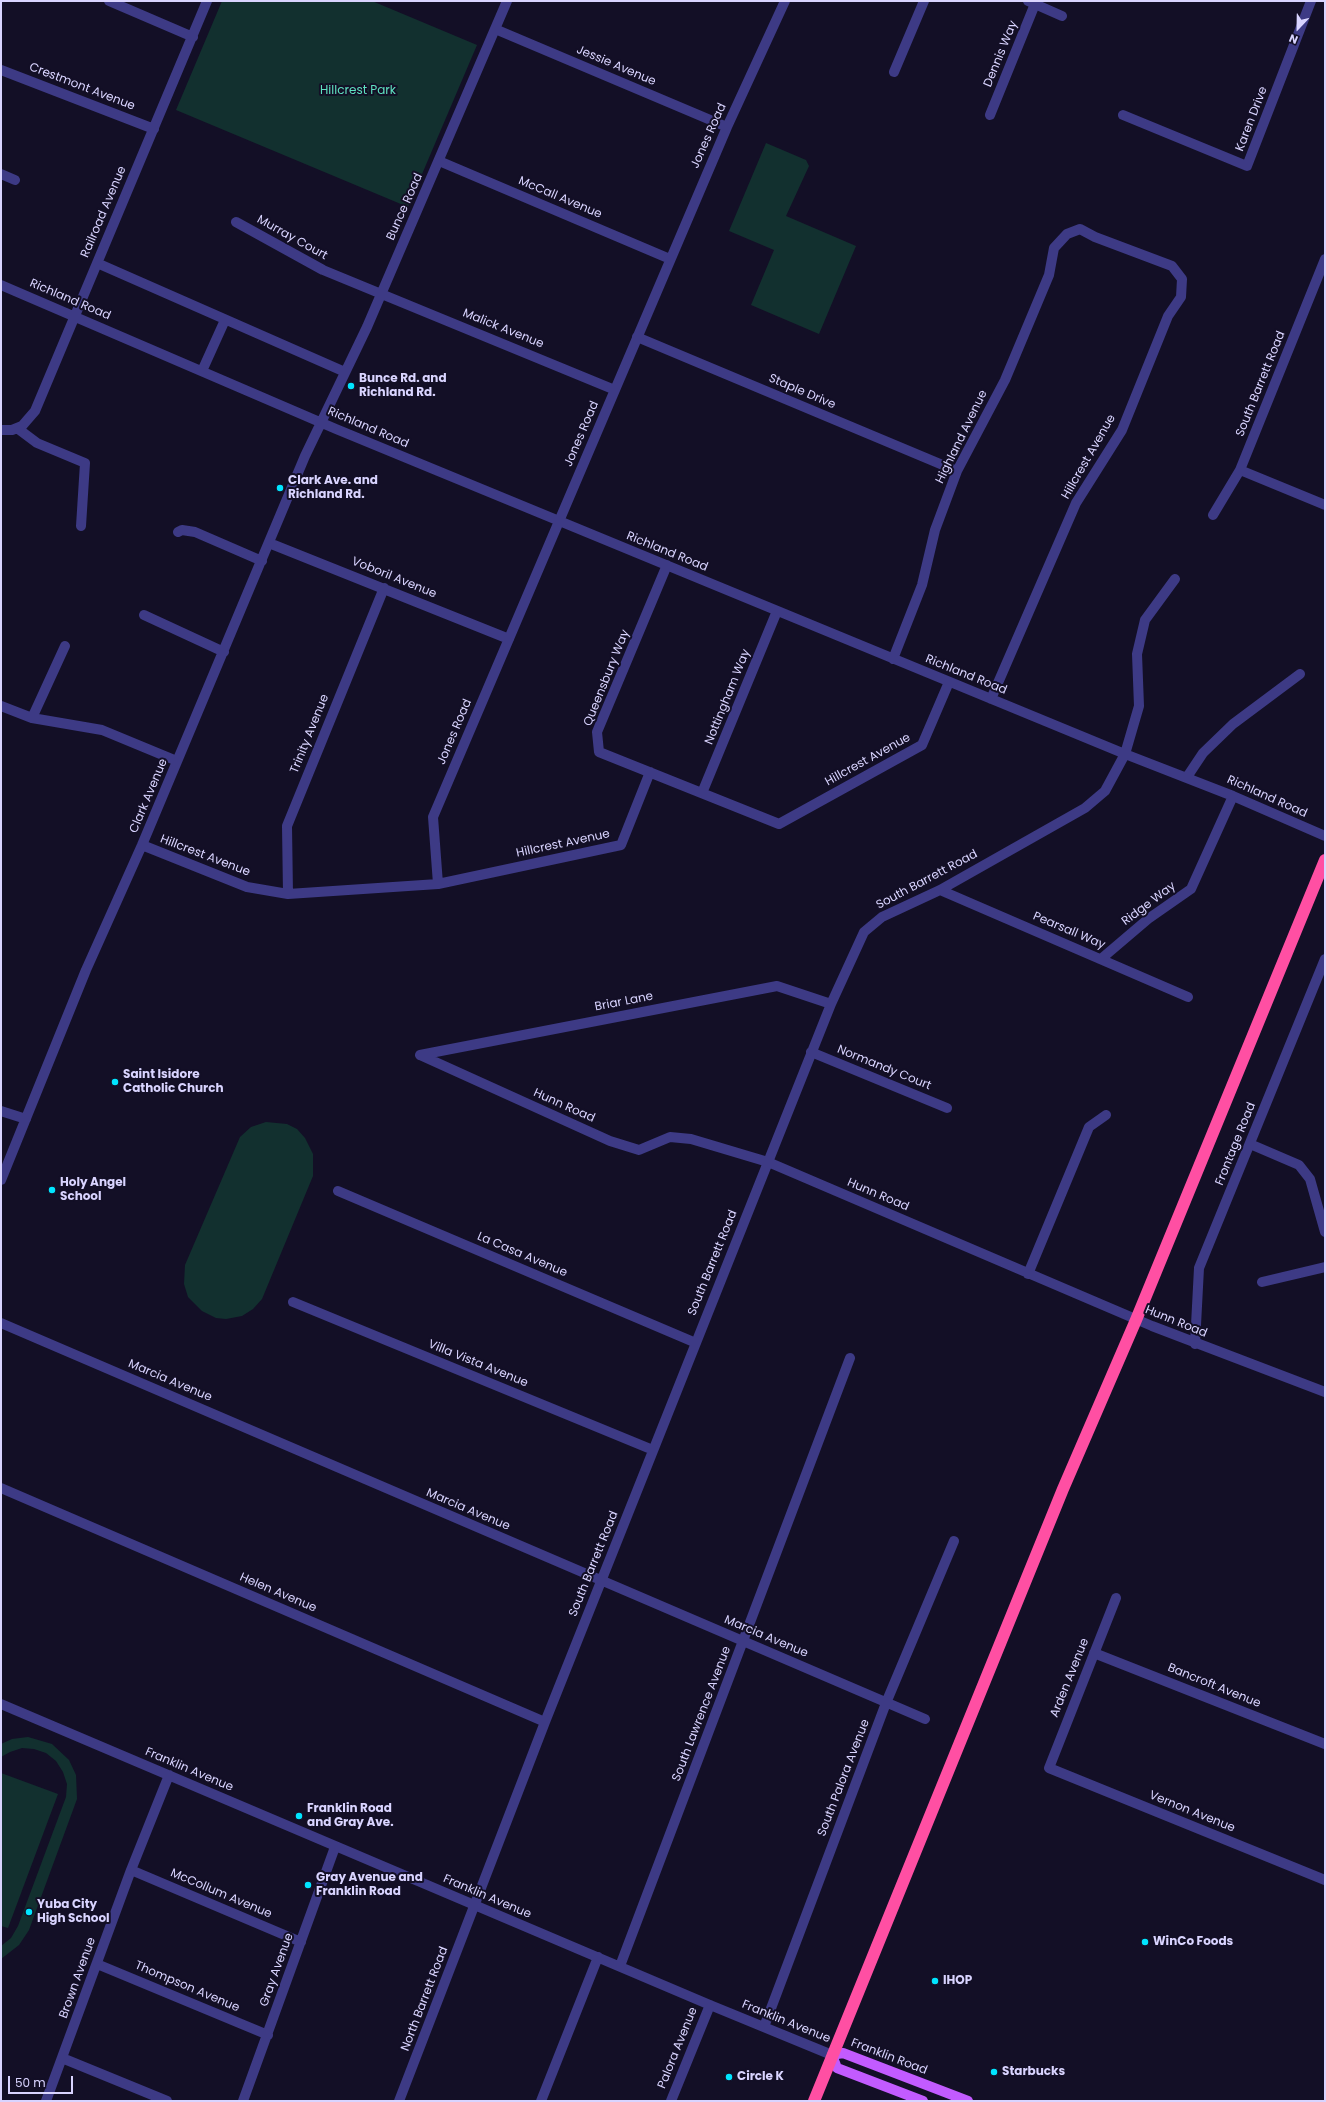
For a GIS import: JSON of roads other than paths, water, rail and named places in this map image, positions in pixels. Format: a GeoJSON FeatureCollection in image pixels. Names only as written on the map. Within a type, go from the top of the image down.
{"type":"FeatureCollection","features":[{"type":"Feature","properties":{"kind":"highway"},"geometry":{"type":"LineString","coordinates":[[814,2101],[1063,1489],[1136,1320],[1325,860]]}},
{"type":"Feature","properties":{"kind":"main road","name":"Franklin Road"},"geometry":{"type":"LineString","coordinates":[[923,2101],[908,2098],[837,2068],[832,2055],[843,2053],[968,2101]]}},
{"type":"Feature","properties":{"kind":"street"},"geometry":{"type":"LineString","coordinates":[[109,1],[193,36]]}},
{"type":"Feature","properties":{"kind":"street","name":"Railroad Avenue"},"geometry":{"type":"LineString","coordinates":[[17,428],[30,419],[35,411],[207,1]]}},
{"type":"Feature","properties":{"kind":"street","name":"Bunce Road"},"geometry":{"type":"LineString","coordinates":[[320,422],[345,372],[381,293],[507,1]]}},
{"type":"Feature","properties":{"kind":"street"},"geometry":{"type":"LineString","coordinates":[[894,72],[924,1]]}},
{"type":"Feature","properties":{"kind":"street","name":"Karen Drive"},"geometry":{"type":"LineString","coordinates":[[1123,115],[1247,166],[1311,1]]}},
{"type":"Feature","properties":{"kind":"street","name":"Jones Road"},"geometry":{"type":"LineString","coordinates":[[438,884],[433,817],[727,127],[783,2]]}},
{"type":"Feature","properties":{"kind":"street"},"geometry":{"type":"LineString","coordinates":[[1032,3],[1062,16]]}},
{"type":"Feature","properties":{"kind":"street","name":"Dennis Way"},"geometry":{"type":"LineString","coordinates":[[990,115],[1032,3]]}},
{"type":"Feature","properties":{"kind":"street","name":"Jessie Avenue"},"geometry":{"type":"LineString","coordinates":[[495,29],[727,127]]}},
{"type":"Feature","properties":{"kind":"street","name":"Crestmont Avenue"},"geometry":{"type":"LineString","coordinates":[[1,70],[154,129]]}},
{"type":"Feature","properties":{"kind":"street","name":"McCall Avenue"},"geometry":{"type":"LineString","coordinates":[[439,161],[670,260]]}},
{"type":"Feature","properties":{"kind":"street"},"geometry":{"type":"LineString","coordinates":[[1,174],[15,180]]}},
{"type":"Feature","properties":{"kind":"street","name":"Murray Court"},"geometry":{"type":"LineString","coordinates":[[236,222],[276,242],[308,263],[381,293]]}},
{"type":"Feature","properties":{"kind":"street","name":"Hillcrest Avenue"},"geometry":{"type":"LineString","coordinates":[[991,699],[1076,503],[1122,430],[1168,316],[1181,297],[1182,279],[1172,266],[1095,237],[1080,229],[1067,234]]}},
{"type":"Feature","properties":{"kind":"street","name":"Highland Avenue"},"geometry":{"type":"LineString","coordinates":[[893,659],[922,585],[935,530],[957,471],[1005,380],[1049,274],[1054,248],[1067,234]]}},
{"type":"Feature","properties":{"kind":"street","name":"South Barrett Road"},"geometry":{"type":"LineString","coordinates":[[1213,515],[1240,470],[1325,259]]}},
{"type":"Feature","properties":{"kind":"street"},"geometry":{"type":"LineString","coordinates":[[97,264],[345,372]]}},
{"type":"Feature","properties":{"kind":"street","name":"Richland Road"},"geometry":{"type":"LineString","coordinates":[[1,285],[320,422],[559,522],[1125,754],[1187,777],[1325,836]]}},
{"type":"Feature","properties":{"kind":"street","name":"Malick Avenue"},"geometry":{"type":"LineString","coordinates":[[381,293],[615,390]]}},
{"type":"Feature","properties":{"kind":"street"},"geometry":{"type":"LineString","coordinates":[[202,371],[225,320]]}},
{"type":"Feature","properties":{"kind":"street","name":"Staple Drive"},"geometry":{"type":"LineString","coordinates":[[637,337],[957,471]]}},
{"type":"Feature","properties":{"kind":"street","name":"Clark Avenue"},"geometry":{"type":"LineString","coordinates":[[1,1180],[86,970],[178,761],[320,422]]}},
{"type":"Feature","properties":{"kind":"street"},"geometry":{"type":"LineString","coordinates":[[1,430],[12,430],[17,428],[37,443],[85,463],[81,526]]}},
{"type":"Feature","properties":{"kind":"street"},"geometry":{"type":"LineString","coordinates":[[1240,470],[1325,505]]}},
{"type":"Feature","properties":{"kind":"street"},"geometry":{"type":"LineString","coordinates":[[178,532],[182,530],[195,532],[262,561]]}},
{"type":"Feature","properties":{"kind":"street","name":"Voboril Avenue"},"geometry":{"type":"LineString","coordinates":[[269,543],[509,639]]}},
{"type":"Feature","properties":{"kind":"street","name":"Queensbury Way"},"geometry":{"type":"LineString","coordinates":[[650,772],[600,752],[597,732],[667,566]]}},
{"type":"Feature","properties":{"kind":"street","name":"South Barrett Road"},"geometry":{"type":"LineString","coordinates":[[475,1906],[545,1722],[811,1052],[864,932],[882,917],[940,890],[1085,808],[1105,791],[1125,754],[1139,706],[1137,654],[1145,620],[1175,579]]}},
{"type":"Feature","properties":{"kind":"street","name":"Trinity Avenue"},"geometry":{"type":"LineString","coordinates":[[288,894],[287,826],[384,588]]}},
{"type":"Feature","properties":{"kind":"street","name":"Nottingham Way"},"geometry":{"type":"LineString","coordinates":[[702,793],[777,611]]}},
{"type":"Feature","properties":{"kind":"street"},"geometry":{"type":"LineString","coordinates":[[144,615],[224,652]]}},
{"type":"Feature","properties":{"kind":"street"},"geometry":{"type":"LineString","coordinates":[[32,718],[65,646]]}},
{"type":"Feature","properties":{"kind":"street"},"geometry":{"type":"LineString","coordinates":[[1187,777],[1203,753],[1233,724],[1300,674]]}},
{"type":"Feature","properties":{"kind":"street","name":"Hillcrest Avenue"},"geometry":{"type":"LineString","coordinates":[[142,845],[247,887],[288,894],[438,884],[621,845],[650,772],[779,824],[922,745],[949,682]]}},
{"type":"Feature","properties":{"kind":"street"},"geometry":{"type":"LineString","coordinates":[[1,706],[32,718],[102,730],[178,761]]}},
{"type":"Feature","properties":{"kind":"street","name":"Ridge Way"},"geometry":{"type":"LineString","coordinates":[[1101,959],[1148,919],[1191,889],[1233,796]]}},
{"type":"Feature","properties":{"kind":"street","name":"Pearsall Way"},"geometry":{"type":"LineString","coordinates":[[940,890],[1188,996]]}},
{"type":"Feature","properties":{"kind":"street","name":"Frontage Road"},"geometry":{"type":"LineString","coordinates":[[1195,1344],[1199,1268],[1325,959]]}},
{"type":"Feature","properties":{"kind":"street","name":"Briar Lane"},"geometry":{"type":"LineString","coordinates":[[420,1055],[777,986],[831,1004]]}},
{"type":"Feature","properties":{"kind":"street","name":"Normandy Court"},"geometry":{"type":"LineString","coordinates":[[811,1052],[947,1108]]}},
{"type":"Feature","properties":{"kind":"street","name":"Hunn Road"},"geometry":{"type":"LineString","coordinates":[[420,1055],[610,1141],[639,1150],[670,1137],[691,1139],[768,1162],[1136,1320],[1195,1344],[1325,1392]]}},
{"type":"Feature","properties":{"kind":"street"},"geometry":{"type":"LineString","coordinates":[[1,1111],[26,1119]]}},
{"type":"Feature","properties":{"kind":"street"},"geometry":{"type":"LineString","coordinates":[[1028,1274],[1089,1127],[1106,1115]]}},
{"type":"Feature","properties":{"kind":"street"},"geometry":{"type":"LineString","coordinates":[[1250,1144],[1299,1165],[1310,1179],[1324,1225]]}},
{"type":"Feature","properties":{"kind":"street","name":"La Casa Avenue"},"geometry":{"type":"LineString","coordinates":[[338,1191],[696,1343]]}},
{"type":"Feature","properties":{"kind":"street"},"geometry":{"type":"LineString","coordinates":[[1262,1282],[1325,1267]]}},
{"type":"Feature","properties":{"kind":"street","name":"Villa Vista Avenue"},"geometry":{"type":"LineString","coordinates":[[293,1302],[653,1450]]}},
{"type":"Feature","properties":{"kind":"street","name":"Marcia Avenue"},"geometry":{"type":"LineString","coordinates":[[1,1323],[925,1719]]}},
{"type":"Feature","properties":{"kind":"street","name":"South Lawrence Avenue"},"geometry":{"type":"LineString","coordinates":[[620,1966],[850,1358]]}},
{"type":"Feature","properties":{"kind":"street","name":"Helen Avenue"},"geometry":{"type":"LineString","coordinates":[[1,1488],[545,1722]]}},
{"type":"Feature","properties":{"kind":"street","name":"South Palora Avenue"},"geometry":{"type":"LineString","coordinates":[[764,2027],[886,1703],[954,1540]]}},
{"type":"Feature","properties":{"kind":"street","name":"Arden Avenue"},"geometry":{"type":"LineString","coordinates":[[1049,1768],[1116,1598]]}},
{"type":"Feature","properties":{"kind":"street","name":"Bancroft Avenue"},"geometry":{"type":"LineString","coordinates":[[1094,1653],[1325,1744]]}},
{"type":"Feature","properties":{"kind":"street","name":"Franklin Avenue"},"geometry":{"type":"LineString","coordinates":[[1,1704],[335,1847],[832,2055]]}},
{"type":"Feature","properties":{"kind":"street","name":"Vernon Avenue"},"geometry":{"type":"LineString","coordinates":[[1049,1768],[1325,1880]]}},
{"type":"Feature","properties":{"kind":"street","name":"Brown Avenue"},"geometry":{"type":"LineString","coordinates":[[46,2101],[131,1870],[169,1775]]}},
{"type":"Feature","properties":{"kind":"street","name":"Gray Avenue"},"geometry":{"type":"LineString","coordinates":[[243,2101],[335,1847]]}},
{"type":"Feature","properties":{"kind":"street","name":"McCollum Avenue"},"geometry":{"type":"LineString","coordinates":[[131,1870],[301,1942]]}},
{"type":"Feature","properties":{"kind":"street","name":"North Barrett Road"},"geometry":{"type":"LineString","coordinates":[[399,2101],[475,1906]]}},
{"type":"Feature","properties":{"kind":"street"},"geometry":{"type":"LineString","coordinates":[[541,2101],[598,1957]]}},
{"type":"Feature","properties":{"kind":"street","name":"Thompson Avenue"},"geometry":{"type":"LineString","coordinates":[[97,1964],[268,2035]]}},
{"type":"Feature","properties":{"kind":"street","name":"Palora Avenue"},"geometry":{"type":"LineString","coordinates":[[671,2101],[710,2005]]}},
{"type":"Feature","properties":{"kind":"street"},"geometry":{"type":"LineString","coordinates":[[62,2058],[167,2101]]}},
{"type":"Feature","properties":{"kind":"place","name":"Bunce Rd. and Richland Rd."},"geometry":{"type":"Point","coordinates":[351,386]}},
{"type":"Feature","properties":{"kind":"place","name":"Clark Ave. and Richland Rd."},"geometry":{"type":"Point","coordinates":[280,488]}},
{"type":"Feature","properties":{"kind":"place","name":"Saint Isidore Catholic Church"},"geometry":{"type":"Point","coordinates":[115,1082]}},
{"type":"Feature","properties":{"kind":"place","name":"Holy Angel School"},"geometry":{"type":"Point","coordinates":[52,1190]}},
{"type":"Feature","properties":{"kind":"place","name":"Franklin Road and Gray Ave."},"geometry":{"type":"Point","coordinates":[299,1816]}},
{"type":"Feature","properties":{"kind":"place","name":"Gray Avenue and Franklin Road"},"geometry":{"type":"Point","coordinates":[308,1885]}},
{"type":"Feature","properties":{"kind":"place","name":"Yuba City High School"},"geometry":{"type":"Point","coordinates":[29,1912]}},
{"type":"Feature","properties":{"kind":"place","name":"WinCo Foods"},"geometry":{"type":"Point","coordinates":[1145,1942]}},
{"type":"Feature","properties":{"kind":"place","name":"IHOP"},"geometry":{"type":"Point","coordinates":[935,1981]}},
{"type":"Feature","properties":{"kind":"place","name":"Starbucks"},"geometry":{"type":"Point","coordinates":[994,2072]}},
{"type":"Feature","properties":{"kind":"place","name":"Circle K"},"geometry":{"type":"Point","coordinates":[729,2077]}},
{"type":"Feature","properties":{"kind":"park label","name":"Hillcrest Park"},"geometry":{"type":"Point","coordinates":[358,91]}}]}
